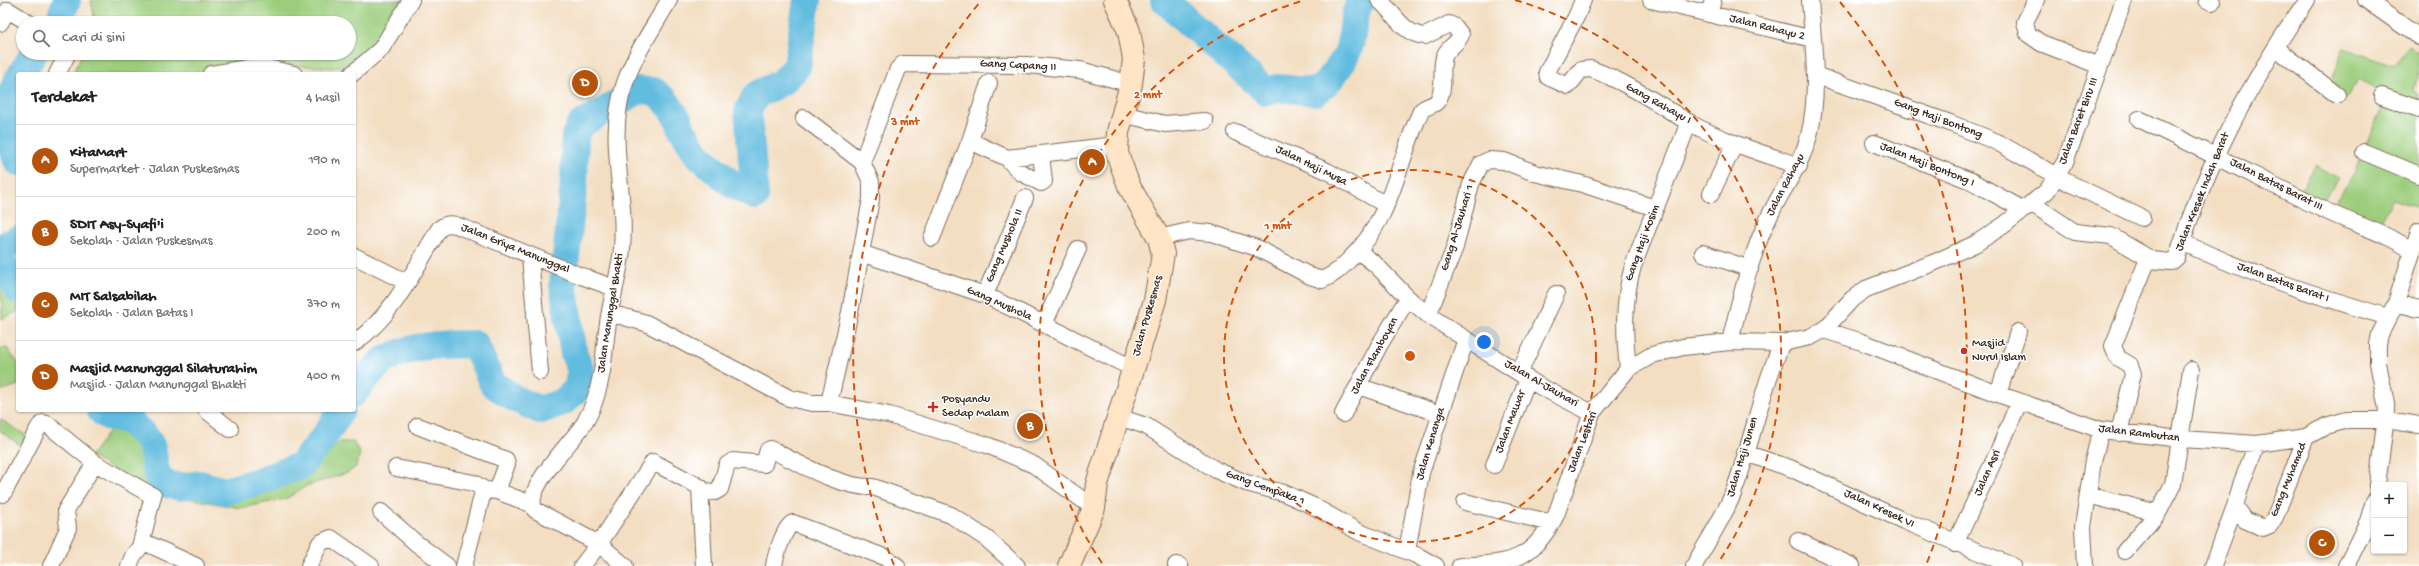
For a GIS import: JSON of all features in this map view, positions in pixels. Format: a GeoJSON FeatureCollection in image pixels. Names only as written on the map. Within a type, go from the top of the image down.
{"type":"FeatureCollection","features":[{"type":"Feature","properties":{"kind":"street"},"geometry":{"type":"LineString","coordinates":[[355,72],[370,60],[387,42],[411,0]]}},
{"type":"Feature","properties":{"kind":"street","name":"Jalan Manunggal Bhakti"},"geometry":{"type":"LineString","coordinates":[[531,504],[536,488],[584,423],[591,410],[601,377],[614,288],[622,248],[621,200],[616,144],[623,86],[641,46],[669,0]]}},
{"type":"Feature","properties":{"kind":"street","name":"Jalan Puskesmas"},"geometry":{"type":"LineString","coordinates":[[1069,566],[1094,508],[1098,484],[1119,417],[1132,368],[1158,288],[1163,254],[1159,238],[1128,186],[1121,168],[1116,145],[1122,114],[1131,84],[1134,59],[1132,42],[1115,0]]}},
{"type":"Feature","properties":{"kind":"street"},"geometry":{"type":"LineString","coordinates":[[1159,238],[1189,231],[1211,233],[1257,248],[1310,276],[1322,280],[1335,274],[1358,251],[1371,236],[1386,205],[1421,111],[1427,105],[1436,103],[1442,92],[1442,68],[1446,53],[1460,35],[1455,27],[1449,24],[1425,36],[1409,31],[1399,24],[1388,9],[1378,0]]}},
{"type":"Feature","properties":{"kind":"street","name":"Gang Rahayu I"},"geometry":{"type":"LineString","coordinates":[[1583,0],[1547,74],[1561,84],[1571,85],[1581,70],[1591,69],[1655,101],[1689,122],[1735,143],[1799,166]]}},
{"type":"Feature","properties":{"kind":"street","name":"Jalan Rahayu 2"},"geometry":{"type":"LineString","coordinates":[[1651,0],[1711,7],[1813,39]]}},
{"type":"Feature","properties":{"kind":"street","name":"Jalan Rahayu"},"geometry":{"type":"LineString","coordinates":[[1730,342],[1750,269],[1770,214],[1799,166],[1809,135],[1815,92],[1810,0]]}},
{"type":"Feature","properties":{"kind":"street"},"geometry":{"type":"LineString","coordinates":[[2036,0],[2025,22],[2028,34],[2041,43],[2100,66]]}},
{"type":"Feature","properties":{"kind":"street","name":"Jalan Baret Biru III"},"geometry":{"type":"LineString","coordinates":[[1824,330],[1852,299],[1866,288],[1933,263],[1975,244],[2047,191],[2065,162],[2124,0]]}},
{"type":"Feature","properties":{"kind":"street","name":"Jalan Kresek Indah Barat"},"geometry":{"type":"LineString","coordinates":[[2152,260],[2168,262],[2174,261],[2215,154],[2246,95],[2307,0]]}},
{"type":"Feature","properties":{"kind":"street"},"geometry":{"type":"LineString","coordinates":[[2366,0],[2419,37]]}},
{"type":"Feature","properties":{"kind":"street"},"geometry":{"type":"LineString","coordinates":[[5,9],[18,16]]}},
{"type":"Feature","properties":{"kind":"street"},"geometry":{"type":"LineString","coordinates":[[2276,48],[2337,95]]}},
{"type":"Feature","properties":{"kind":"street"},"geometry":{"type":"LineString","coordinates":[[57,72],[64,60]]}},
{"type":"Feature","properties":{"kind":"street","name":"Gang Capang II"},"geometry":{"type":"LineString","coordinates":[[862,162],[898,69],[903,64],[1026,65],[1080,70],[1131,84]]}},
{"type":"Feature","properties":{"kind":"street"},"geometry":{"type":"LineString","coordinates":[[222,72],[259,66],[285,72]]}},
{"type":"Feature","properties":{"kind":"street","name":"Gang Haji Bontong"},"geometry":{"type":"LineString","coordinates":[[1815,75],[1943,120],[1997,142],[2030,159],[2056,176],[2142,218]]}},
{"type":"Feature","properties":{"kind":"street"},"geometry":{"type":"LineString","coordinates":[[932,238],[970,141],[989,83]]}},
{"type":"Feature","properties":{"kind":"street"},"geometry":{"type":"LineString","coordinates":[[2382,96],[2419,109]]}},
{"type":"Feature","properties":{"kind":"street"},"geometry":{"type":"LineString","coordinates":[[1122,114],[1165,124],[1205,121]]}},
{"type":"Feature","properties":{"kind":"street"},"geometry":{"type":"LineString","coordinates":[[804,118],[862,162],[870,182],[870,200],[861,253],[830,403]]}},
{"type":"Feature","properties":{"kind":"street","name":"Jalan Batas Barat III"},"geometry":{"type":"LineString","coordinates":[[2139,119],[2215,154],[2322,209],[2395,239],[2413,251]]}},
{"type":"Feature","properties":{"kind":"street","name":"Gang Haji Kosim"},"geometry":{"type":"LineString","coordinates":[[1628,369],[1624,312],[1627,288],[1655,208],[1689,122]]}},
{"type":"Feature","properties":{"kind":"street","name":"Jalan Haji Musa"},"geometry":{"type":"LineString","coordinates":[[1235,132],[1326,171],[1386,205]]}},
{"type":"Feature","properties":{"kind":"street"},"geometry":{"type":"LineString","coordinates":[[970,141],[1007,158],[1020,172],[1041,184],[1044,181],[1041,155]]}},
{"type":"Feature","properties":{"kind":"street"},"geometry":{"type":"LineString","coordinates":[[1711,194],[1735,143]]}},
{"type":"Feature","properties":{"kind":"street","name":"Jalan Haji Bontong I"},"geometry":{"type":"LineString","coordinates":[[1874,143],[1965,178],[2027,206],[2075,232],[2110,236],[2152,260]]}},
{"type":"Feature","properties":{"kind":"street"},"geometry":{"type":"LineString","coordinates":[[1007,158],[1116,145]]}},
{"type":"Feature","properties":{"kind":"street"},"geometry":{"type":"LineString","coordinates":[[2364,152],[2419,175]]}},
{"type":"Feature","properties":{"kind":"street","name":"Gang Al-Jauhari 1"},"geometry":{"type":"LineString","coordinates":[[1428,315],[1455,247],[1474,176],[1481,164],[1489,160],[1504,161],[1535,173],[1582,184],[1655,208]]}},
{"type":"Feature","properties":{"kind":"street","name":"Gang Mushola II"},"geometry":{"type":"LineString","coordinates":[[985,295],[1025,198]]}},
{"type":"Feature","properties":{"kind":"street","name":"Jalan Griya Manunggal"},"geometry":{"type":"LineString","coordinates":[[356,341],[378,324],[393,306],[406,282],[440,229],[445,224],[452,224],[461,227],[530,256],[614,288]]}},
{"type":"Feature","properties":{"kind":"street"},"geometry":{"type":"LineString","coordinates":[[2377,482],[2387,420],[2386,400],[2377,352],[2380,334],[2396,303],[2419,231]]}},
{"type":"Feature","properties":{"kind":"street","name":"Jalan Batas Barat I"},"geometry":{"type":"LineString","coordinates":[[2182,242],[2224,262],[2283,284],[2388,318]]}},
{"type":"Feature","properties":{"kind":"street"},"geometry":{"type":"LineString","coordinates":[[1044,324],[1078,249]]}},
{"type":"Feature","properties":{"kind":"street","name":"Jalan Al-Jauhari"},"geometry":{"type":"LineString","coordinates":[[1358,251],[1375,264],[1408,298],[1428,315],[1523,376],[1592,413]]}},
{"type":"Feature","properties":{"kind":"street","name":"Gang Mushola"},"geometry":{"type":"LineString","coordinates":[[861,253],[985,295],[1132,368]]}},
{"type":"Feature","properties":{"kind":"street"},"geometry":{"type":"LineString","coordinates":[[1703,253],[1750,269]]}},
{"type":"Feature","properties":{"kind":"street"},"geometry":{"type":"LineString","coordinates":[[530,256],[540,372]]}},
{"type":"Feature","properties":{"kind":"street"},"geometry":{"type":"LineString","coordinates":[[356,257],[406,282]]}},
{"type":"Feature","properties":{"kind":"street"},"geometry":{"type":"LineString","coordinates":[[2120,433],[2133,374],[2130,365],[2118,358],[2114,352],[2113,346],[2146,264],[2152,260]]}},
{"type":"Feature","properties":{"kind":"street","name":"Jalan Mawar"},"geometry":{"type":"LineString","coordinates":[[1494,464],[1523,376],[1556,294]]}},
{"type":"Feature","properties":{"kind":"street","name":"Jalan Flamboyan"},"geometry":{"type":"LineString","coordinates":[[1343,414],[1408,298]]}},
{"type":"Feature","properties":{"kind":"street"},"geometry":{"type":"LineString","coordinates":[[2396,303],[2419,309]]}},
{"type":"Feature","properties":{"kind":"street"},"geometry":{"type":"LineString","coordinates":[[610,313],[646,323],[789,398],[812,403],[830,403],[889,416],[987,445],[1034,465],[1094,508]]}},
{"type":"Feature","properties":{"kind":"street","name":"Jalan Lestari"},"geometry":{"type":"LineString","coordinates":[[1460,566],[1510,562],[1536,543],[1552,523],[1592,413],[1628,369],[1641,361],[1663,352],[1683,347],[1730,342],[1782,343],[1810,337],[1824,330]]}},
{"type":"Feature","properties":{"kind":"street","name":"Jalan Rambutan"},"geometry":{"type":"LineString","coordinates":[[1824,330],[1870,345],[2019,402],[2101,430],[2182,439],[2257,444],[2306,437],[2326,426],[2348,420],[2387,420],[2419,425]]}},
{"type":"Feature","properties":{"kind":"street"},"geometry":{"type":"LineString","coordinates":[[1998,394],[2018,332]]}},
{"type":"Feature","properties":{"kind":"street","name":"Jalan Kenanga"},"geometry":{"type":"LineString","coordinates":[[1407,551],[1421,473],[1466,339]]}},
{"type":"Feature","properties":{"kind":"street","name":"Jalan Haji Junen"},"geometry":{"type":"LineString","coordinates":[[1694,566],[1726,512],[1760,403],[1782,343]]}},
{"type":"Feature","properties":{"kind":"street"},"geometry":{"type":"LineString","coordinates":[[2125,551],[2158,513],[2173,484],[2182,439],[2191,370]]}},
{"type":"Feature","properties":{"kind":"street"},"geometry":{"type":"LineString","coordinates":[[1358,386],[1440,414]]}},
{"type":"Feature","properties":{"kind":"street","name":"Jalan Asri"},"geometry":{"type":"LineString","coordinates":[[1955,544],[1990,471],[2019,402]]}},
{"type":"Feature","properties":{"kind":"street"},"geometry":{"type":"LineString","coordinates":[[209,412],[230,429]]}},
{"type":"Feature","properties":{"kind":"street","name":"Gang Cempaka 1"},"geometry":{"type":"LineString","coordinates":[[1119,417],[1146,426],[1216,470],[1246,483],[1284,493],[1313,506],[1359,532],[1407,551],[1436,566]]}},
{"type":"Feature","properties":{"kind":"street"},"geometry":{"type":"LineString","coordinates":[[1,496],[39,427],[43,423],[47,424],[95,463],[153,496],[142,542],[131,561]]}},
{"type":"Feature","properties":{"kind":"street"},"geometry":{"type":"LineString","coordinates":[[418,426],[506,460],[508,464],[491,490],[482,494],[464,566]]}},
{"type":"Feature","properties":{"kind":"street"},"geometry":{"type":"LineString","coordinates":[[2086,566],[2083,527],[2101,430]]}},
{"type":"Feature","properties":{"kind":"street","name":"Gang Muhamad"},"geometry":{"type":"LineString","coordinates":[[2235,506],[2245,520],[2263,528],[2270,525],[2306,437]]}},
{"type":"Feature","properties":{"kind":"street"},"geometry":{"type":"LineString","coordinates":[[2213,566],[2235,506],[2242,482],[2257,444]]}},
{"type":"Feature","properties":{"kind":"street"},"geometry":{"type":"LineString","coordinates":[[582,566],[599,544],[654,462],[701,489],[715,492],[720,490],[727,465],[733,461],[764,464],[768,450],[770,449],[837,479],[867,489],[873,488],[951,515],[987,539],[1017,566]]}},
{"type":"Feature","properties":{"kind":"street","name":"Jalan Kresek VI"},"geometry":{"type":"LineString","coordinates":[[1745,453],[1790,468],[1955,544],[2013,566]]}},
{"type":"Feature","properties":{"kind":"street"},"geometry":{"type":"LineString","coordinates":[[51,566],[68,528],[66,510],[95,463]]}},
{"type":"Feature","properties":{"kind":"street"},"geometry":{"type":"LineString","coordinates":[[396,468],[474,483],[531,504],[535,510],[599,544],[625,566]]}},
{"type":"Feature","properties":{"kind":"street"},"geometry":{"type":"LineString","coordinates":[[701,489],[704,566]]}},
{"type":"Feature","properties":{"kind":"street"},"geometry":{"type":"LineString","coordinates":[[2088,495],[2158,513]]}},
{"type":"Feature","properties":{"kind":"street"},"geometry":{"type":"LineString","coordinates":[[1464,502],[1552,523]]}},
{"type":"Feature","properties":{"kind":"street"},"geometry":{"type":"LineString","coordinates":[[2346,566],[2368,521],[2371,511]]}},
{"type":"Feature","properties":{"kind":"street"},"geometry":{"type":"LineString","coordinates":[[381,512],[416,543],[447,566]]}},
{"type":"Feature","properties":{"kind":"street"},"geometry":{"type":"LineString","coordinates":[[774,566],[775,557],[790,524],[797,524],[867,550],[884,557],[897,566]]}},
{"type":"Feature","properties":{"kind":"street"},"geometry":{"type":"LineString","coordinates":[[310,566],[320,543],[331,538],[371,566]]}},
{"type":"Feature","properties":{"kind":"street"},"geometry":{"type":"LineString","coordinates":[[1798,541],[1852,566]]}},
{"type":"Feature","properties":{"kind":"street"},"geometry":{"type":"LineString","coordinates":[[142,542],[148,542],[196,566]]}},
{"type":"Feature","properties":{"kind":"green space"},"geometry":{"type":"Polygon","coordinates":[[[91,0],[403,0],[369,61],[333,68],[260,63],[208,72],[73,72],[79,60],[356,60],[356,16],[94,16],[91,0]]]}},
{"type":"Feature","properties":{"kind":"green space"},"geometry":{"type":"Polygon","coordinates":[[[2408,46],[2419,53],[2419,68],[2414,91],[2419,94],[2419,208],[2393,199],[2379,224],[2333,206],[2354,173],[2387,94],[2359,79],[2345,99],[2328,90],[2344,48],[2394,66],[2408,46]]]}},
{"type":"Feature","properties":{"kind":"green space"},"geometry":{"type":"Polygon","coordinates":[[[2316,165],[2338,178],[2321,206],[2299,192],[2316,165]]]}},
{"type":"Feature","properties":{"kind":"green space"},"geometry":{"type":"Polygon","coordinates":[[[0,270],[16,299],[16,312],[2,319],[0,270]]]}},
{"type":"Feature","properties":{"kind":"green space"},"geometry":{"type":"Polygon","coordinates":[[[0,348],[7,348],[16,360],[16,386],[0,391],[0,348]]]}},
{"type":"Feature","properties":{"kind":"green space"},"geometry":{"type":"Polygon","coordinates":[[[0,419],[27,436],[20,445],[0,431],[0,419]]]}},
{"type":"Feature","properties":{"kind":"green space"},"geometry":{"type":"Polygon","coordinates":[[[114,425],[123,425],[142,440],[149,453],[152,468],[160,487],[195,490],[205,487],[224,493],[237,493],[250,487],[309,472],[340,442],[353,442],[360,453],[356,467],[347,473],[306,486],[286,499],[240,508],[149,491],[90,456],[114,425]]]}},
{"type":"Feature","properties":{"kind":"waterway"},"geometry":{"type":"LineString","coordinates":[[61,16],[67,0]]}},
{"type":"Feature","properties":{"kind":"waterway"},"geometry":{"type":"LineString","coordinates":[[356,391],[378,365],[399,353],[420,347],[475,344],[493,384],[514,398],[540,410],[563,402],[577,389],[581,371],[574,354],[563,284],[574,182],[575,136],[580,125],[639,90],[654,91],[665,100],[679,120],[682,130],[698,155],[733,185],[755,196],[748,111],[756,95],[782,82],[797,67],[807,0]]}},
{"type":"Feature","properties":{"kind":"waterway"},"geometry":{"type":"LineString","coordinates":[[1164,0],[1267,92],[1277,88],[1316,92],[1320,89],[1340,66],[1347,53],[1351,42],[1356,12],[1361,0]]}},
{"type":"Feature","properties":{"kind":"waterway"},"geometry":{"type":"LineString","coordinates":[[22,72],[30,60]]}},
{"type":"Feature","properties":{"kind":"waterway"},"geometry":{"type":"LineString","coordinates":[[16,83],[8,103],[5,120],[8,138],[16,157]]}},
{"type":"Feature","properties":{"kind":"waterway"},"geometry":{"type":"LineString","coordinates":[[0,248],[16,240]]}},
{"type":"Feature","properties":{"kind":"waterway"},"geometry":{"type":"LineString","coordinates":[[0,257],[16,286]]}},
{"type":"Feature","properties":{"kind":"waterway"},"geometry":{"type":"LineString","coordinates":[[102,412],[112,418],[127,420],[146,438],[151,445],[155,469],[162,483],[180,487],[200,484],[224,491],[256,482],[300,466],[325,436],[340,412]]}},
{"type":"Feature","properties":{"kind":"place","name":"Masjid Manunggal Silaturahim"},"geometry":{"type":"Point","coordinates":[585,83]}},
{"type":"Feature","properties":{"kind":"place","name":"KitaMart"},"geometry":{"type":"Point","coordinates":[1092,162]}},
{"type":"Feature","properties":{"kind":"place","name":"Masjid Nurul Islam"},"geometry":{"type":"Point","coordinates":[1964,351]}},
{"type":"Feature","properties":{"kind":"place","name":"Posyandu Sedap Malam"},"geometry":{"type":"Point","coordinates":[933,407]}},
{"type":"Feature","properties":{"kind":"place","name":"SDIT Asy-Syafi'i"},"geometry":{"type":"Point","coordinates":[1030,426]}},
{"type":"Feature","properties":{"kind":"place","name":"MIT Salsabilah"},"geometry":{"type":"Point","coordinates":[2322,543]}}]}
